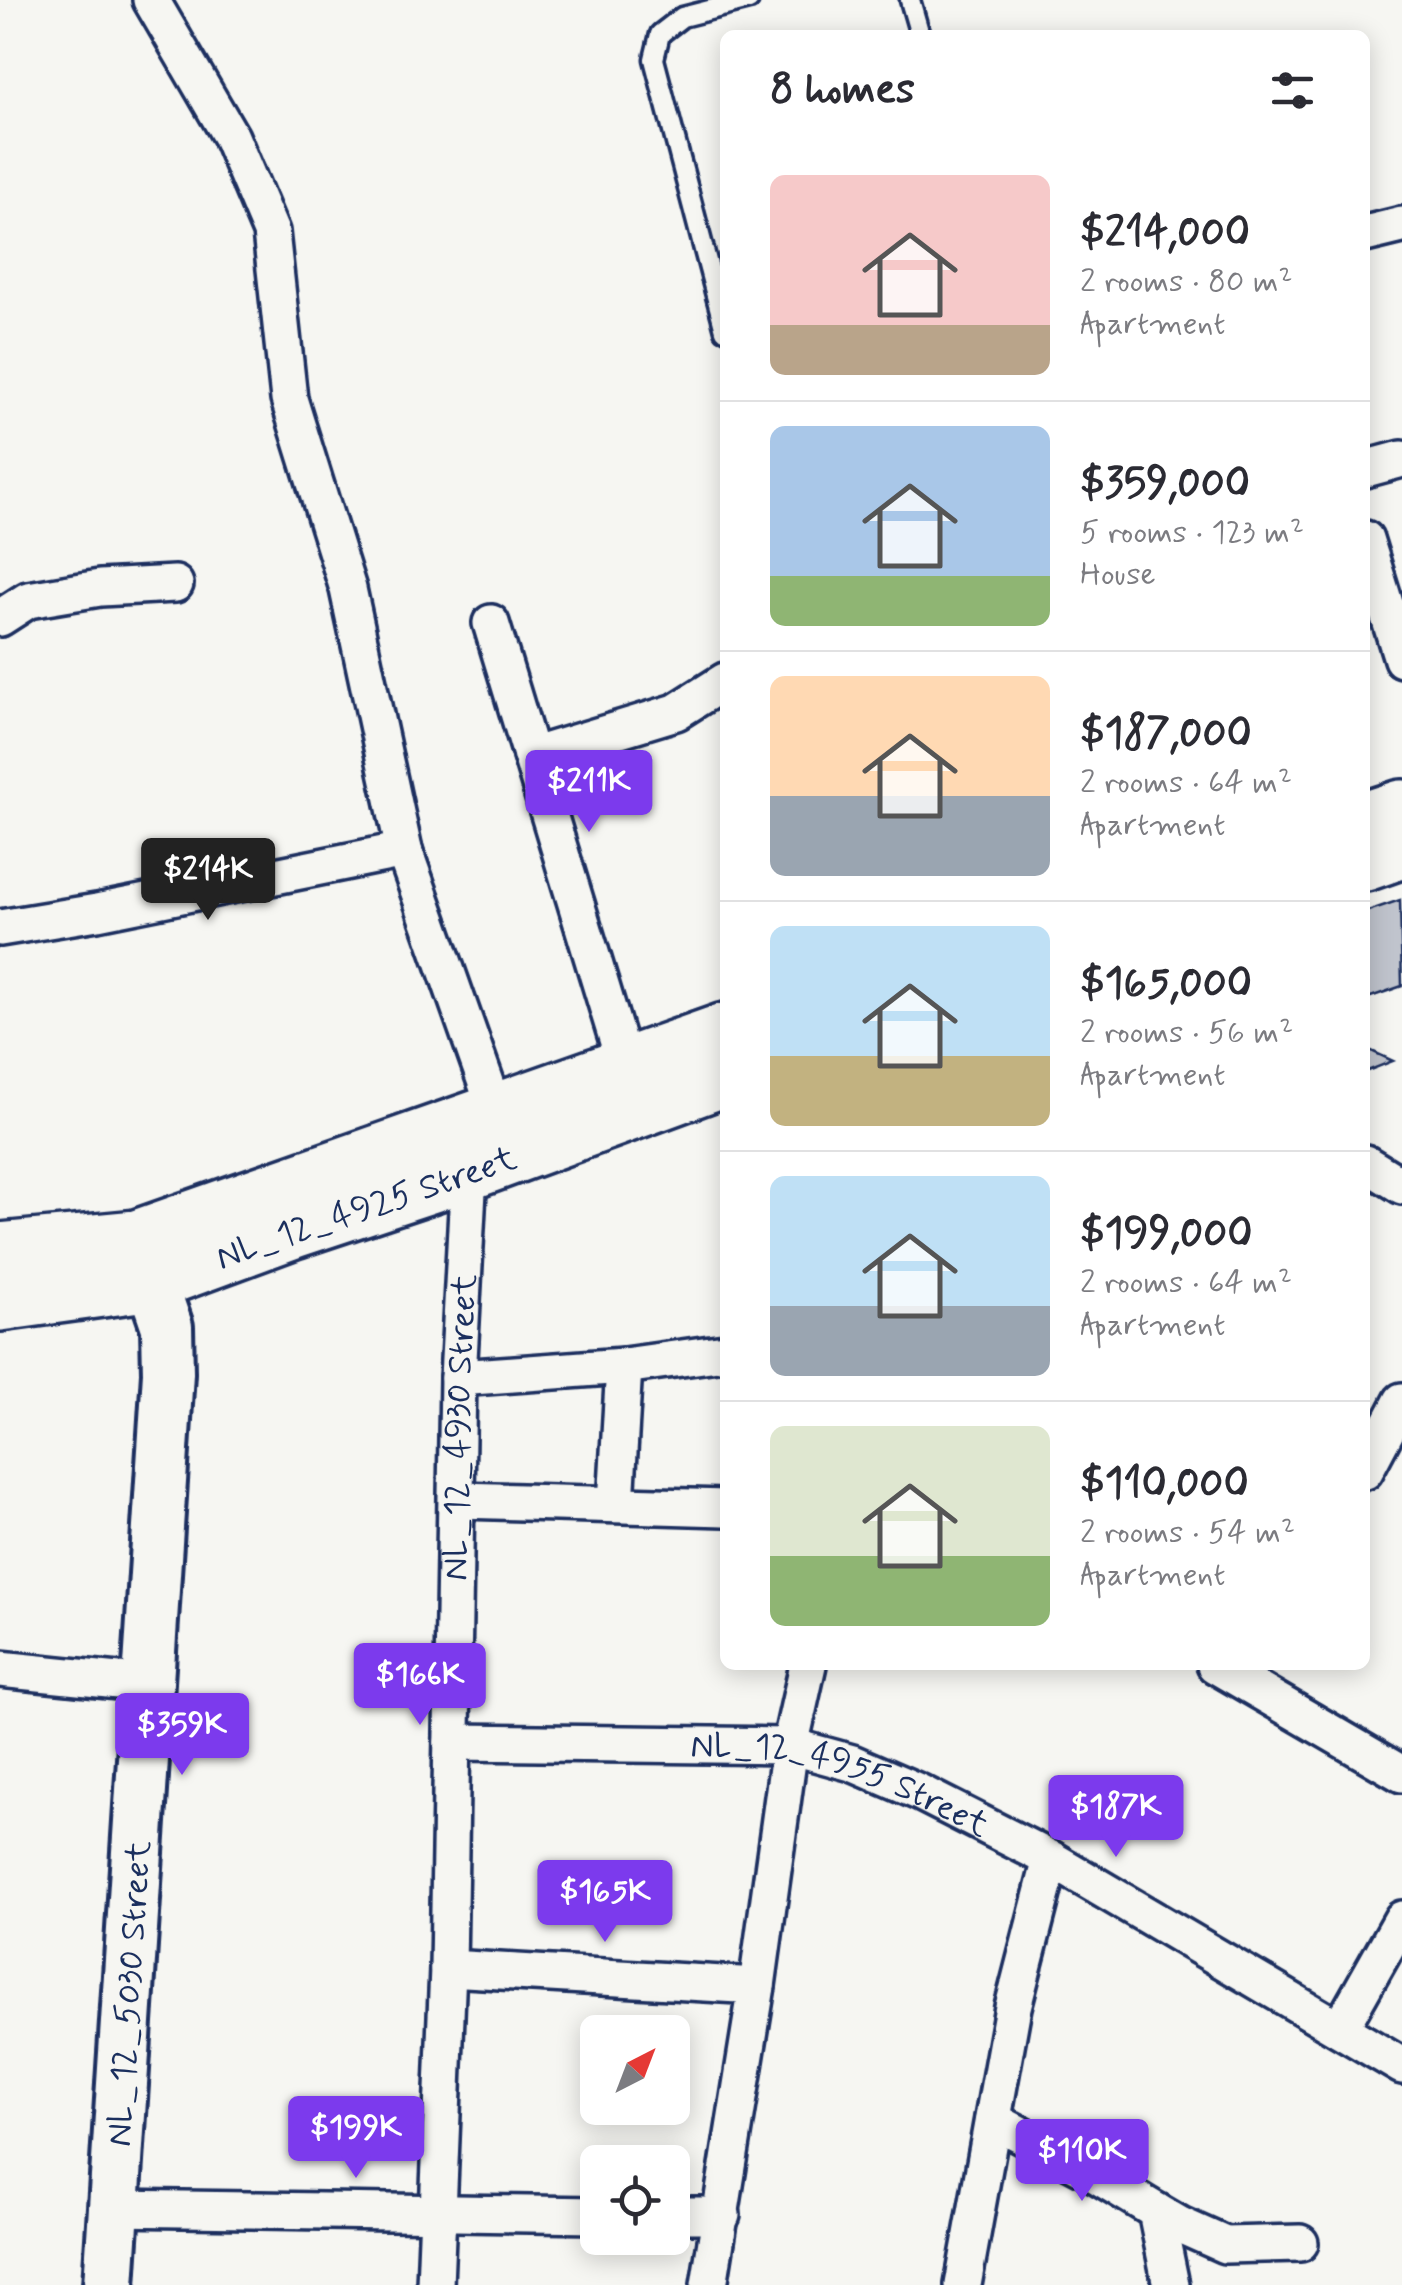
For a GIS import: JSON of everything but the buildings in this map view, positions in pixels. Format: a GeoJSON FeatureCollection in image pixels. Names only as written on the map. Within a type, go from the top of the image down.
{"type":"FeatureCollection","features":[{"type":"Feature","properties":{"kind":"main road"},"geometry":{"type":"LineString","coordinates":[[1370,818],[1402,808]]}},
{"type":"Feature","properties":{"kind":"main road"},"geometry":{"type":"LineString","coordinates":[[1370,861],[1402,850]]}},
{"type":"Feature","properties":{"kind":"main road","name":"NL_12_4925 Street"},"geometry":{"type":"LineString","coordinates":[[0,1251],[145,1260],[496,1112],[720,1033]]}},
{"type":"Feature","properties":{"kind":"main road","name":"NL_12_4925 Street"},"geometry":{"type":"LineString","coordinates":[[0,1302],[145,1260],[294,1230],[469,1172],[720,1080]]}},
{"type":"Feature","properties":{"kind":"street"},"geometry":{"type":"LineString","coordinates":[[150,0],[231,136],[271,232],[290,398],[348,589],[404,850],[496,1112]]}},
{"type":"Feature","properties":{"kind":"street"},"geometry":{"type":"LineString","coordinates":[[1370,233],[1402,225]]}},
{"type":"Feature","properties":{"kind":"street"},"geometry":{"type":"LineString","coordinates":[[1370,468],[1402,459]]}},
{"type":"Feature","properties":{"kind":"street"},"geometry":{"type":"LineString","coordinates":[[1370,555],[1402,660]]}},
{"type":"Feature","properties":{"kind":"street"},"geometry":{"type":"LineString","coordinates":[[0,618],[28,600],[100,588],[175,584]]}},
{"type":"Feature","properties":{"kind":"street"},"geometry":{"type":"LineString","coordinates":[[491,623],[626,1065]]}},
{"type":"Feature","properties":{"kind":"street"},"geometry":{"type":"LineString","coordinates":[[531,756],[676,712],[720,684]]}},
{"type":"Feature","properties":{"kind":"street"},"geometry":{"type":"LineString","coordinates":[[0,928],[404,850]]}},
{"type":"Feature","properties":{"kind":"street"},"geometry":{"type":"LineString","coordinates":[[1370,1166],[1402,1186]]}},
{"type":"Feature","properties":{"kind":"street","name":"NL_12_4930 Street"},"geometry":{"type":"LineString","coordinates":[[435,2285],[448,1968],[459,1500],[458,1378],[469,1172]]}},
{"type":"Feature","properties":{"kind":"street","name":"NL_12_5030 Street"},"geometry":{"type":"LineString","coordinates":[[109,2285],[168,1373],[167,1327],[145,1260]]}},
{"type":"Feature","properties":{"kind":"street"},"geometry":{"type":"LineString","coordinates":[[458,1378],[624,1366],[720,1353]]}},
{"type":"Feature","properties":{"kind":"street"},"geometry":{"type":"LineString","coordinates":[[616,1504],[624,1366]]}},
{"type":"Feature","properties":{"kind":"street"},"geometry":{"type":"LineString","coordinates":[[1370,1452],[1402,1401]]}},
{"type":"Feature","properties":{"kind":"street"},"geometry":{"type":"LineString","coordinates":[[459,1500],[720,1508]]}},
{"type":"Feature","properties":{"kind":"street"},"geometry":{"type":"LineString","coordinates":[[0,1669],[148,1684]]}},
{"type":"Feature","properties":{"kind":"street"},"geometry":{"type":"LineString","coordinates":[[709,2285],[757,1986],[790,1746],[807,1670]]}},
{"type":"Feature","properties":{"kind":"street"},"geometry":{"type":"LineString","coordinates":[[1252,1674],[1402,1774]]}},
{"type":"Feature","properties":{"kind":"street","name":"NL_12_4955 Street"},"geometry":{"type":"LineString","coordinates":[[452,1742],[790,1746],[852,1763],[1051,1860],[1402,2066]]}},
{"type":"Feature","properties":{"kind":"street"},"geometry":{"type":"LineString","coordinates":[[964,2285],[1014,2007],[1051,1860]]}},
{"type":"Feature","properties":{"kind":"street"},"geometry":{"type":"LineString","coordinates":[[1340,2029],[1402,1919]]}},
{"type":"Feature","properties":{"kind":"street"},"geometry":{"type":"LineString","coordinates":[[448,1968],[757,1986]]}},
{"type":"Feature","properties":{"kind":"street"},"geometry":{"type":"LineString","coordinates":[[993,2120],[1090,2171],[1180,2226],[1226,2245],[1300,2243]]}},
{"type":"Feature","properties":{"kind":"street"},"geometry":{"type":"LineString","coordinates":[[114,2208],[580,2215]]}},
{"type":"Feature","properties":{"kind":"street"},"geometry":{"type":"LineString","coordinates":[[1156,2211],[1171,2285]]}},
{"type":"Feature","properties":{"kind":"street"},"geometry":{"type":"LineString","coordinates":[[690,2215],[722,2215]]}},
{"type":"Feature","properties":{"kind":"lane"},"geometry":{"type":"LineString","coordinates":[[720,311],[654,58],[660,34],[682,17],[749,0]]}},
{"type":"Feature","properties":{"kind":"lane"},"geometry":{"type":"LineString","coordinates":[[910,0],[919,30]]}}]}
